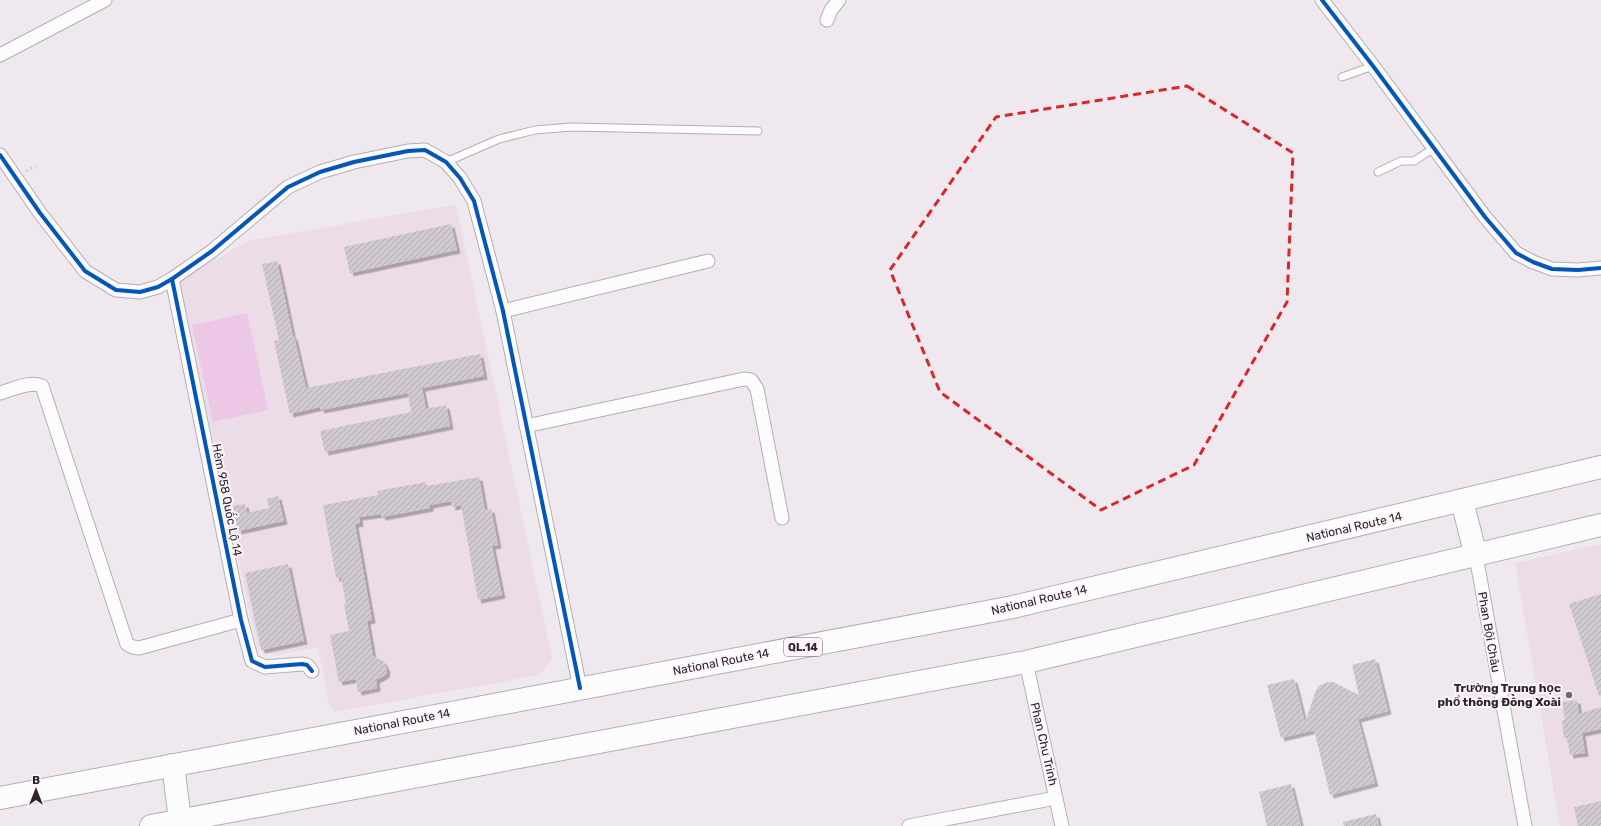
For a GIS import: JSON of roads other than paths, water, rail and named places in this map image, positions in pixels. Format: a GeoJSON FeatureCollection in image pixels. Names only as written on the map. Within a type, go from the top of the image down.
{"type":"FeatureCollection","features":[{"type":"Feature","properties":{"kind":"highway","name":"National Route 14"},"geometry":{"type":"LineString","coordinates":[[0,798],[1013,607],[1601,467]]}},
{"type":"Feature","properties":{"kind":"highway"},"geometry":{"type":"LineString","coordinates":[[1462,501],[1476,556]]}},
{"type":"Feature","properties":{"kind":"highway"},"geometry":{"type":"LineString","coordinates":[[151,826],[1026,662],[1601,525]]}},
{"type":"Feature","properties":{"kind":"highway"},"geometry":{"type":"LineString","coordinates":[[173,765],[180,820]]}},
{"type":"Feature","properties":{"kind":"street"},"geometry":{"type":"LineString","coordinates":[[0,54],[105,0]]}},
{"type":"Feature","properties":{"kind":"street"},"geometry":{"type":"LineString","coordinates":[[827,20],[832,10],[840,0]]}},
{"type":"Feature","properties":{"kind":"street"},"geometry":{"type":"LineString","coordinates":[[1322,0],[1485,217],[1516,253],[1533,262],[1552,269],[1578,270],[1601,268]]}},
{"type":"Feature","properties":{"kind":"street"},"geometry":{"type":"LineString","coordinates":[[0,155],[40,213],[85,271],[116,290],[140,292],[158,287],[172,279],[212,251],[288,187],[320,172],[354,162],[408,151],[425,150],[446,162],[460,178],[474,201],[503,311],[580,688]]}},
{"type":"Feature","properties":{"kind":"street"},"geometry":{"type":"LineString","coordinates":[[503,311],[708,261]]}},
{"type":"Feature","properties":{"kind":"street","name":"Hẻm 958 Quốc Lộ 14"},"geometry":{"type":"LineString","coordinates":[[172,279],[241,620],[252,661],[264,667],[302,664],[307,665],[312,671]]}},
{"type":"Feature","properties":{"kind":"street"},"geometry":{"type":"LineString","coordinates":[[526,426],[744,379],[751,380],[758,389],[782,518]]}},
{"type":"Feature","properties":{"kind":"street"},"geometry":{"type":"LineString","coordinates":[[0,394],[32,384],[42,386],[127,644],[140,648],[241,620]]}},
{"type":"Feature","properties":{"kind":"street","name":"Phan Bội Châu"},"geometry":{"type":"LineString","coordinates":[[1476,556],[1522,826]]}},
{"type":"Feature","properties":{"kind":"street","name":"Phan Chu Trinh"},"geometry":{"type":"LineString","coordinates":[[1026,662],[1062,826]]}},
{"type":"Feature","properties":{"kind":"street"},"geometry":{"type":"LineString","coordinates":[[909,826],[950,822],[1056,798]]}},
{"type":"Feature","properties":{"kind":"lane"},"geometry":{"type":"LineString","coordinates":[[1342,77],[1373,66]]}},
{"type":"Feature","properties":{"kind":"lane"},"geometry":{"type":"LineString","coordinates":[[446,162],[499,139],[535,130],[571,127],[758,131]]}},
{"type":"Feature","properties":{"kind":"lane"},"geometry":{"type":"LineString","coordinates":[[1378,172],[1401,161],[1414,161],[1434,148]]}},
{"type":"Feature","properties":{"kind":"place","name":"Trường Trung học phổ thông Đồng Xoài"},"geometry":{"type":"Point","coordinates":[1569,695]}}]}
